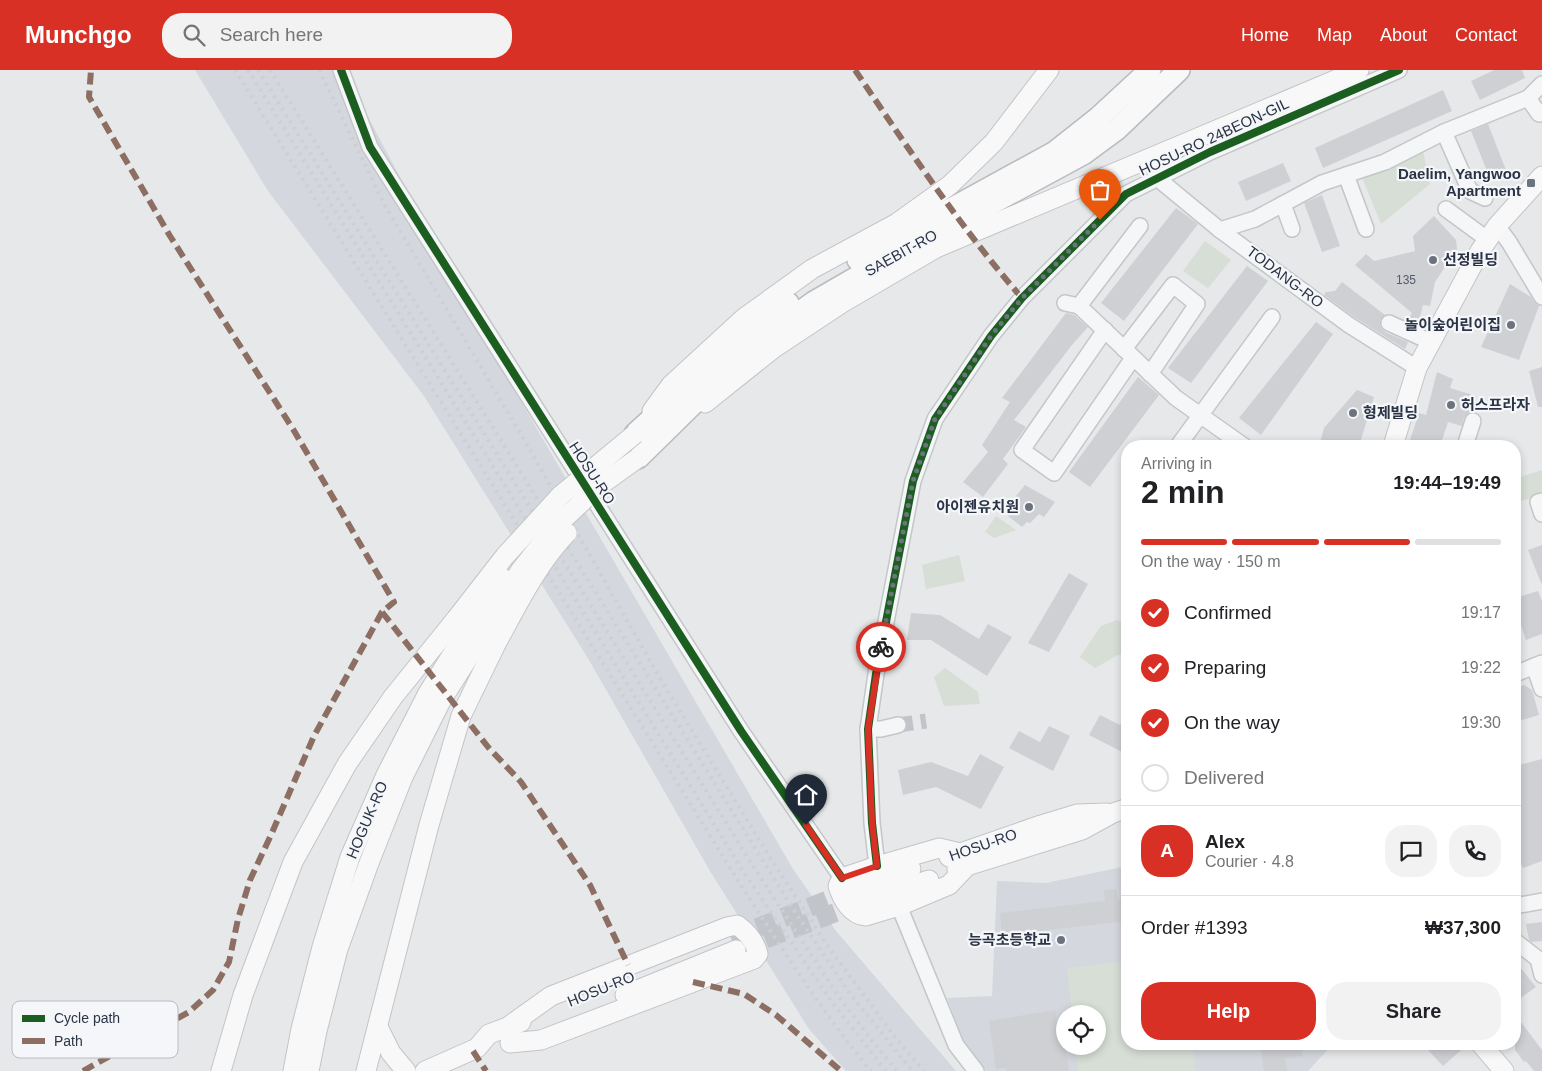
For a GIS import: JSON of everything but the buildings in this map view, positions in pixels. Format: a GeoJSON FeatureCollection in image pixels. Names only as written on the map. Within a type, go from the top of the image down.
{"type":"FeatureCollection","features":[{"type":"Feature","properties":{"kind":"highway","name":"SAEBIT-RO"},"geometry":{"type":"LineString","coordinates":[[635,434],[753,327],[813,286],[878,248],[1055,152],[1098,118],[1150,70]]}},
{"type":"Feature","properties":{"kind":"highway","name":"SAEBIT-RO"},"geometry":{"type":"LineString","coordinates":[[638,458],[751,347],[814,302],[885,261],[1083,154],[1116,129],[1180,70]]}},
{"type":"Feature","properties":{"kind":"main road"},"geometry":{"type":"LineString","coordinates":[[366,1071],[430,825],[461,716],[476,630],[511,565],[563,506],[635,434],[671,385],[744,318],[812,269],[897,223],[950,185],[994,142],[1049,70]]}},
{"type":"Feature","properties":{"kind":"main road"},"geometry":{"type":"LineString","coordinates":[[221,1071],[243,996],[293,862],[347,764],[393,697],[476,630],[555,527],[599,486],[638,458],[774,348],[842,303],[936,248],[1359,70]]}},
{"type":"Feature","properties":{"kind":"main road"},"geometry":{"type":"LineString","coordinates":[[1395,440],[1418,368],[1431,342],[1492,233],[1542,176]]}},
{"type":"Feature","properties":{"kind":"main road","name":"HOGUK-RO"},"geometry":{"type":"LineString","coordinates":[[309,1030],[322,948],[350,858],[390,767],[428,693],[476,630]]}},
{"type":"Feature","properties":{"kind":"main road","name":"HOSU-RO"},"geometry":{"type":"LineString","coordinates":[[853,890],[889,876],[1082,830],[1120,811]]}},
{"type":"Feature","properties":{"kind":"main road"},"geometry":{"type":"LineString","coordinates":[[939,848],[964,859],[949,884],[899,906],[862,916],[842,898],[838,886],[853,890],[877,866],[939,848]]}},
{"type":"Feature","properties":{"kind":"main road"},"geometry":{"type":"LineString","coordinates":[[737,925],[752,938],[756,946],[758,954],[754,959],[541,1040],[509,1034],[551,996],[727,927],[737,925]]}},
{"type":"Feature","properties":{"kind":"main road","name":"HOSU-RO"},"geometry":{"type":"LineString","coordinates":[[425,1071],[477,1048],[493,1049],[509,1034],[733,944]]}},
{"type":"Feature","properties":{"kind":"main road"},"geometry":{"type":"LineString","coordinates":[[378,1027],[391,1053],[406,1071]]}},
{"type":"Feature","properties":{"kind":"main road"},"geometry":{"type":"LineString","coordinates":[[293,1071],[309,1030]]}},
{"type":"Feature","properties":{"kind":"main road"},"geometry":{"type":"LineString","coordinates":[[309,1030],[310,1071]]}},
{"type":"Feature","properties":{"kind":"main road"},"geometry":{"type":"LineString","coordinates":[[1486,1050],[1504,1071]]}},
{"type":"Feature","properties":{"kind":"street","name":"HOSU-RO"},"geometry":{"type":"LineString","coordinates":[[341,70],[370,147],[741,731],[853,890]]}},
{"type":"Feature","properties":{"kind":"street","name":"HOSU-RO 24BEON-GIL"},"geometry":{"type":"LineString","coordinates":[[877,866],[872,822],[868,729],[876,674],[913,481],[935,419],[991,336],[1022,298],[1126,194],[1210,152],[1399,70]]}},
{"type":"Feature","properties":{"kind":"street"},"geometry":{"type":"LineString","coordinates":[[1220,230],[1255,219],[1322,183],[1385,162],[1444,132],[1528,98],[1542,84]]}},
{"type":"Feature","properties":{"kind":"street"},"geometry":{"type":"LineString","coordinates":[[1528,98],[1539,114],[1542,112]]}},
{"type":"Feature","properties":{"kind":"street"},"geometry":{"type":"LineString","coordinates":[[1444,132],[1470,190],[1485,198]]}},
{"type":"Feature","properties":{"kind":"street"},"geometry":{"type":"LineString","coordinates":[[1346,175],[1366,229]]}},
{"type":"Feature","properties":{"kind":"street","name":"TODANG-RO"},"geometry":{"type":"LineString","coordinates":[[1158,178],[1220,230],[1349,325],[1418,368]]}},
{"type":"Feature","properties":{"kind":"street"},"geometry":{"type":"LineString","coordinates":[[1283,204],[1292,229]]}},
{"type":"Feature","properties":{"kind":"street"},"geometry":{"type":"LineString","coordinates":[[1446,209],[1509,242],[1542,297]]}},
{"type":"Feature","properties":{"kind":"street"},"geometry":{"type":"LineString","coordinates":[[1140,226],[1072,304],[1105,330],[1176,398],[1235,440]]}},
{"type":"Feature","properties":{"kind":"street"},"geometry":{"type":"LineString","coordinates":[[1105,330],[1022,450],[1054,473],[1173,285],[1197,304],[1150,374]]}},
{"type":"Feature","properties":{"kind":"street"},"geometry":{"type":"LineString","coordinates":[[1182,440],[1272,317]]}},
{"type":"Feature","properties":{"kind":"street"},"geometry":{"type":"LineString","coordinates":[[1390,323],[1431,342]]}},
{"type":"Feature","properties":{"kind":"street"},"geometry":{"type":"LineString","coordinates":[[1467,440],[1473,421]]}},
{"type":"Feature","properties":{"kind":"street"},"geometry":{"type":"LineString","coordinates":[[1542,501],[1538,502],[1542,514]]}},
{"type":"Feature","properties":{"kind":"street"},"geometry":{"type":"LineString","coordinates":[[1521,672],[1538,665],[1542,689]]}},
{"type":"Feature","properties":{"kind":"street"},"geometry":{"type":"LineString","coordinates":[[868,729],[881,729],[898,725]]}},
{"type":"Feature","properties":{"kind":"street"},"geometry":{"type":"LineString","coordinates":[[1521,905],[1542,901]]}},
{"type":"Feature","properties":{"kind":"street"},"geometry":{"type":"LineString","coordinates":[[899,906],[956,1045],[976,1071]]}},
{"type":"Feature","properties":{"kind":"street"},"geometry":{"type":"LineString","coordinates":[[1521,946],[1538,959],[1542,975]]}},
{"type":"Feature","properties":{"kind":"shaded area"},"geometry":{"type":"Polygon","coordinates":[[[195,70],[343,70],[502,369],[793,869],[836,931],[956,1071],[846,1071],[809,1029],[710,871],[589,660],[424,396],[268,191],[195,70]]]}},
{"type":"Feature","properties":{"kind":"shaded area"},"geometry":{"type":"Polygon","coordinates":[[[1423,151],[1430,184],[1381,224],[1361,175],[1393,167],[1423,151]]]}},
{"type":"Feature","properties":{"kind":"shaded area"},"geometry":{"type":"Polygon","coordinates":[[[1205,241],[1231,260],[1208,288],[1183,271],[1205,241]]]}},
{"type":"Feature","properties":{"kind":"shaded area"},"geometry":{"type":"Polygon","coordinates":[[[1542,470],[1542,494],[1521,501],[1521,477],[1542,470]]]}},
{"type":"Feature","properties":{"kind":"shaded area"},"geometry":{"type":"Polygon","coordinates":[[[996,516],[1016,530],[994,538],[985,532],[996,516]]]}},
{"type":"Feature","properties":{"kind":"shaded area"},"geometry":{"type":"Polygon","coordinates":[[[959,555],[965,581],[926,589],[922,565],[959,555]]]}},
{"type":"Feature","properties":{"kind":"shaded area"},"geometry":{"type":"Polygon","coordinates":[[[1117,620],[1121,622],[1121,655],[1095,668],[1080,657],[1101,626],[1117,620]]]}},
{"type":"Feature","properties":{"kind":"shaded area"},"geometry":{"type":"Polygon","coordinates":[[[945,668],[978,692],[980,704],[944,706],[934,677],[945,668]]]}},
{"type":"Feature","properties":{"kind":"shaded area","name":"능곡초등학교"},"geometry":{"type":"Polygon","coordinates":[[[1121,867],[1121,1050],[1327,1050],[1308,1071],[986,1071],[964,1042],[947,998],[992,996],[997,881],[1046,883],[1121,867]]]}},
{"type":"Feature","properties":{"kind":"shaded area"},"geometry":{"type":"Polygon","coordinates":[[[1121,962],[1121,1050],[1194,1050],[1196,1071],[1078,1071],[1076,1055],[1106,1055],[1106,1005],[1071,1005],[1067,968],[1121,962]]]}},
{"type":"Feature","properties":{"kind":"tunnel"},"geometry":{"type":"LineString","coordinates":[[898,725],[926,721]]}},
{"type":"Feature","properties":{"kind":"tunnel"},"geometry":{"type":"LineString","coordinates":[[731,938],[856,889]]}},
{"type":"Feature","properties":{"kind":"tunnel"},"geometry":{"type":"LineString","coordinates":[[739,949],[861,903]]}},
{"type":"Feature","properties":{"kind":"railway"},"geometry":{"type":"LineString","coordinates":[[235,70],[735,876],[817,1000],[871,1071]]}},
{"type":"Feature","properties":{"kind":"railway"},"geometry":{"type":"LineString","coordinates":[[248,70],[743,871],[831,1001],[886,1071]]}},
{"type":"Feature","properties":{"kind":"railway"},"geometry":{"type":"LineString","coordinates":[[258,70],[753,866],[839,997],[897,1071]]}},
{"type":"Feature","properties":{"kind":"railway"},"geometry":{"type":"LineString","coordinates":[[270,70],[793,909],[848,991],[912,1071]]}},
{"type":"Feature","properties":{"kind":"railway"},"geometry":{"type":"LineString","coordinates":[[319,70],[383,202],[526,443],[661,680],[771,859],[829,948],[895,1037],[924,1071]]}},
{"type":"Feature","properties":{"kind":"marked path"},"geometry":{"type":"LineString","coordinates":[[91,70],[89,97],[170,236],[293,429],[394,602],[382,612],[314,736],[250,880],[238,919],[229,962],[213,990],[189,1012],[178,1018]]}},
{"type":"Feature","properties":{"kind":"marked path"},"geometry":{"type":"LineString","coordinates":[[855,70],[956,215],[1022,298]]}},
{"type":"Feature","properties":{"kind":"marked path"},"geometry":{"type":"LineString","coordinates":[[382,612],[488,747],[521,782],[590,885],[628,965]]}},
{"type":"Feature","properties":{"kind":"marked path"},"geometry":{"type":"LineString","coordinates":[[693,982],[744,994],[776,1015],[841,1071]]}},
{"type":"Feature","properties":{"kind":"marked path"},"geometry":{"type":"LineString","coordinates":[[473,1051],[486,1071]]}},
{"type":"Feature","properties":{"kind":"marked path"},"geometry":{"type":"LineString","coordinates":[[83,1071],[106,1058]]}},
{"type":"Feature","properties":{"kind":"cycle path"},"geometry":{"type":"LineString","coordinates":[[341,70],[370,147],[741,731],[842,878]]}},
{"type":"Feature","properties":{"kind":"cycle path"},"geometry":{"type":"LineString","coordinates":[[877,866],[872,823],[868,729],[876,674],[913,481],[935,419],[991,336],[1022,298],[1126,194],[1210,152],[1399,70]]}},
{"type":"Feature","properties":{"kind":"way so far"},"geometry":{"type":"LineString","coordinates":[[881,647],[913,481],[935,419],[1001,323],[1022,298],[1100,220]]}},
{"type":"Feature","properties":{"kind":"place","name":"Daelim, Yangwoo Apartment"},"geometry":{"type":"Point","coordinates":[1531,183]}},
{"type":"Feature","properties":{"kind":"place","name":"선정빌딩"},"geometry":{"type":"Point","coordinates":[1433,260]}},
{"type":"Feature","properties":{"kind":"place","name":"놀이숲어린이집"},"geometry":{"type":"Point","coordinates":[1511,325]}},
{"type":"Feature","properties":{"kind":"place","name":"허스프라자"},"geometry":{"type":"Point","coordinates":[1451,405]}},
{"type":"Feature","properties":{"kind":"place","name":"형제빌딩"},"geometry":{"type":"Point","coordinates":[1353,413]}},
{"type":"Feature","properties":{"kind":"place","name":"아이젠유치원"},"geometry":{"type":"Point","coordinates":[1029,507]}},
{"type":"Feature","properties":{"kind":"place","name":"능곡초등학교"},"geometry":{"type":"Point","coordinates":[1061,940]}},
{"type":"Feature","properties":{"kind":"route"},"geometry":{"type":"LineString","coordinates":[[806,825],[842,878],[877,866],[872,822],[868,729],[881,647]]}}]}
